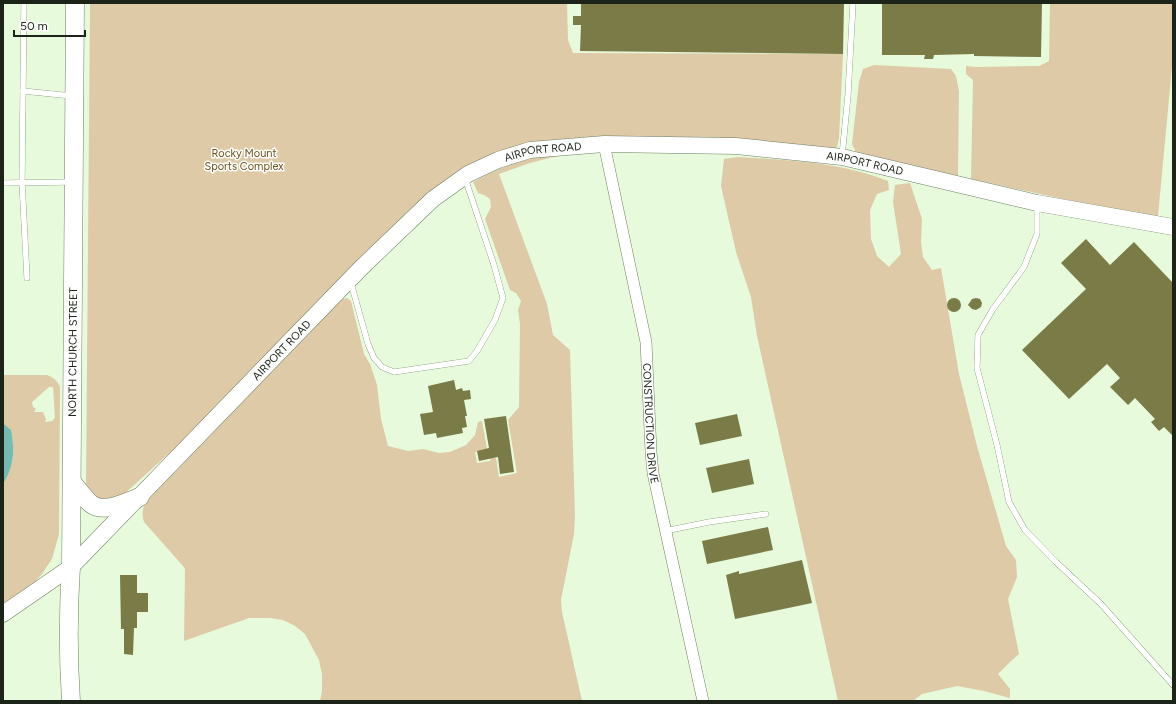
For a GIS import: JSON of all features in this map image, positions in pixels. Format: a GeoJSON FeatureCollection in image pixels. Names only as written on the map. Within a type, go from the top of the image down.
{"type":"FeatureCollection","features":[{"type":"Feature","properties":{"kind":"main road","name":"NORTH CHURCH STREET"},"geometry":{"type":"LineString","coordinates":[[70,701],[68,666],[72,482],[75,3]]}},
{"type":"Feature","properties":{"kind":"main road","name":"AIRPORT ROAD"},"geometry":{"type":"LineString","coordinates":[[3,614],[71,567],[350,280],[433,199],[464,176],[498,160],[530,150],[604,144],[736,146],[842,157],[1037,203],[1173,227]]}},
{"type":"Feature","properties":{"kind":"main road"},"geometry":{"type":"LineString","coordinates":[[72,482],[90,503],[97,507],[111,507],[140,497]]}},
{"type":"Feature","properties":{"kind":"street","name":"CONSTRUCTION DRIVE"},"geometry":{"type":"LineString","coordinates":[[604,144],[646,342],[652,466],[658,502],[703,701]]}},
{"type":"Feature","properties":{"kind":"lane"},"geometry":{"type":"LineString","coordinates":[[24,3],[22,182],[27,278]]}},
{"type":"Feature","properties":{"kind":"lane"},"geometry":{"type":"LineString","coordinates":[[842,157],[848,95],[853,3]]}},
{"type":"Feature","properties":{"kind":"lane"},"geometry":{"type":"LineString","coordinates":[[23,92],[75,96]]}},
{"type":"Feature","properties":{"kind":"lane"},"geometry":{"type":"LineString","coordinates":[[350,280],[368,344],[374,358],[382,367],[394,372],[469,361],[477,351],[495,320],[503,298],[494,265],[464,176]]}},
{"type":"Feature","properties":{"kind":"lane"},"geometry":{"type":"LineString","coordinates":[[3,183],[74,182]]}},
{"type":"Feature","properties":{"kind":"lane"},"geometry":{"type":"LineString","coordinates":[[1037,203],[1037,234],[1024,267],[993,309],[978,335],[977,368],[997,445],[1009,502],[1025,530],[1056,562],[1101,604],[1173,685]]}},
{"type":"Feature","properties":{"kind":"lane"},"geometry":{"type":"LineString","coordinates":[[665,531],[709,522],[766,514]]}},
{"type":"Feature","properties":{"kind":"green space","name":"Rocky Mount Sports Complex"},"geometry":{"type":"Polygon","coordinates":[[[90,3],[567,3],[568,40],[573,53],[843,54],[839,138],[837,147],[832,150],[613,138],[481,162],[207,421],[121,497],[101,500],[89,491],[86,484],[90,3]]]}},
{"type":"Feature","properties":{"kind":"green space"},"geometry":{"type":"Polygon","coordinates":[[[1050,3],[1173,3],[1173,56],[1158,216],[1152,218],[971,179],[973,80],[966,74],[966,66],[1039,66],[1049,61],[1050,3]]]}},
{"type":"Feature","properties":{"kind":"green space"},"geometry":{"type":"Polygon","coordinates":[[[874,65],[951,69],[956,76],[959,91],[958,176],[867,157],[856,152],[852,144],[859,82],[863,69],[874,65]]]}},
{"type":"Feature","properties":{"kind":"green space"},"geometry":{"type":"Polygon","coordinates":[[[569,153],[530,163],[499,174],[547,304],[553,335],[570,350],[575,515],[574,534],[561,600],[562,612],[582,701],[320,701],[322,691],[322,674],[319,660],[305,634],[295,626],[283,620],[270,618],[249,618],[184,641],[185,569],[144,522],[143,508],[145,503],[341,300],[347,298],[351,301],[364,354],[370,364],[377,385],[381,419],[388,446],[408,451],[423,449],[439,453],[450,452],[466,445],[475,435],[478,422],[482,421],[487,449],[475,452],[477,463],[490,461],[491,458],[496,458],[499,477],[517,473],[508,420],[519,407],[520,324],[518,310],[521,301],[516,293],[510,290],[485,219],[491,207],[490,199],[478,193],[473,182],[504,167],[529,158],[541,155],[569,153]]]}},
{"type":"Feature","properties":{"kind":"green space"},"geometry":{"type":"Polygon","coordinates":[[[737,157],[795,161],[833,166],[888,181],[889,190],[877,194],[870,210],[871,239],[877,256],[889,267],[901,254],[893,202],[895,185],[910,183],[922,219],[921,242],[923,257],[932,270],[941,268],[959,374],[977,446],[1006,546],[1016,560],[1017,577],[1008,599],[1019,654],[998,674],[1010,689],[1010,698],[957,686],[922,694],[913,701],[838,701],[757,336],[751,297],[736,252],[721,186],[724,159],[737,157]]]}},
{"type":"Feature","properties":{"kind":"green space"},"geometry":{"type":"Polygon","coordinates":[[[47,375],[52,377],[60,387],[59,534],[52,559],[42,574],[31,586],[3,604],[3,484],[7,477],[13,458],[13,445],[11,430],[3,423],[3,376],[47,375]],[[49,387],[32,402],[33,407],[36,409],[34,412],[43,412],[46,419],[45,422],[52,421],[55,418],[53,387],[49,387]]]}},
{"type":"Feature","properties":{"kind":"water"},"geometry":{"type":"Polygon","coordinates":[[[3,423],[11,430],[13,458],[7,477],[3,484],[3,423]]]}},
{"type":"Feature","properties":{"kind":"building"},"geometry":{"type":"Polygon","coordinates":[[[581,3],[844,3],[843,54],[580,51],[581,25],[573,25],[573,16],[581,16],[581,3]]]}},
{"type":"Feature","properties":{"kind":"building"},"geometry":{"type":"Polygon","coordinates":[[[882,3],[1042,3],[1041,57],[974,56],[974,54],[934,55],[933,59],[924,59],[925,55],[882,55],[882,3]]]}},
{"type":"Feature","properties":{"kind":"building"},"geometry":{"type":"Polygon","coordinates":[[[1086,239],[1110,265],[1134,242],[1173,283],[1173,436],[1164,427],[1159,431],[1151,422],[1155,419],[1135,398],[1128,405],[1110,387],[1120,378],[1107,364],[1069,399],[1022,350],[1086,289],[1061,263],[1086,239]]]}},
{"type":"Feature","properties":{"kind":"building"},"geometry":{"type":"Polygon","coordinates":[[[954,298],[959,300],[961,305],[959,310],[954,312],[949,310],[947,305],[949,300],[954,298]]]}},
{"type":"Feature","properties":{"kind":"building"},"geometry":{"type":"Polygon","coordinates":[[[972,299],[980,299],[982,303],[981,307],[976,310],[972,309],[968,305],[972,299]]]}},
{"type":"Feature","properties":{"kind":"building"},"geometry":{"type":"Polygon","coordinates":[[[454,380],[456,390],[462,388],[463,391],[470,390],[471,399],[464,400],[467,416],[465,416],[467,427],[462,428],[463,433],[437,438],[436,433],[424,435],[420,414],[433,412],[428,386],[454,380]]]}},
{"type":"Feature","properties":{"kind":"building"},"geometry":{"type":"Polygon","coordinates":[[[737,414],[742,436],[700,445],[695,423],[737,414]]]}},
{"type":"Feature","properties":{"kind":"building"},"geometry":{"type":"Polygon","coordinates":[[[506,416],[514,472],[500,474],[498,457],[479,461],[477,451],[489,448],[484,419],[506,416]]]}},
{"type":"Feature","properties":{"kind":"building"},"geometry":{"type":"Polygon","coordinates":[[[749,459],[754,484],[712,493],[706,468],[749,459]]]}},
{"type":"Feature","properties":{"kind":"building"},"geometry":{"type":"Polygon","coordinates":[[[768,527],[773,550],[707,564],[702,541],[768,527]]]}},
{"type":"Feature","properties":{"kind":"building"},"geometry":{"type":"Polygon","coordinates":[[[802,560],[812,603],[735,619],[726,575],[739,571],[739,574],[802,560]]]}},
{"type":"Feature","properties":{"kind":"building"},"geometry":{"type":"Polygon","coordinates":[[[120,575],[137,575],[137,593],[148,593],[148,612],[137,612],[137,628],[134,628],[133,655],[124,654],[124,629],[121,629],[120,575]]]}}]}
